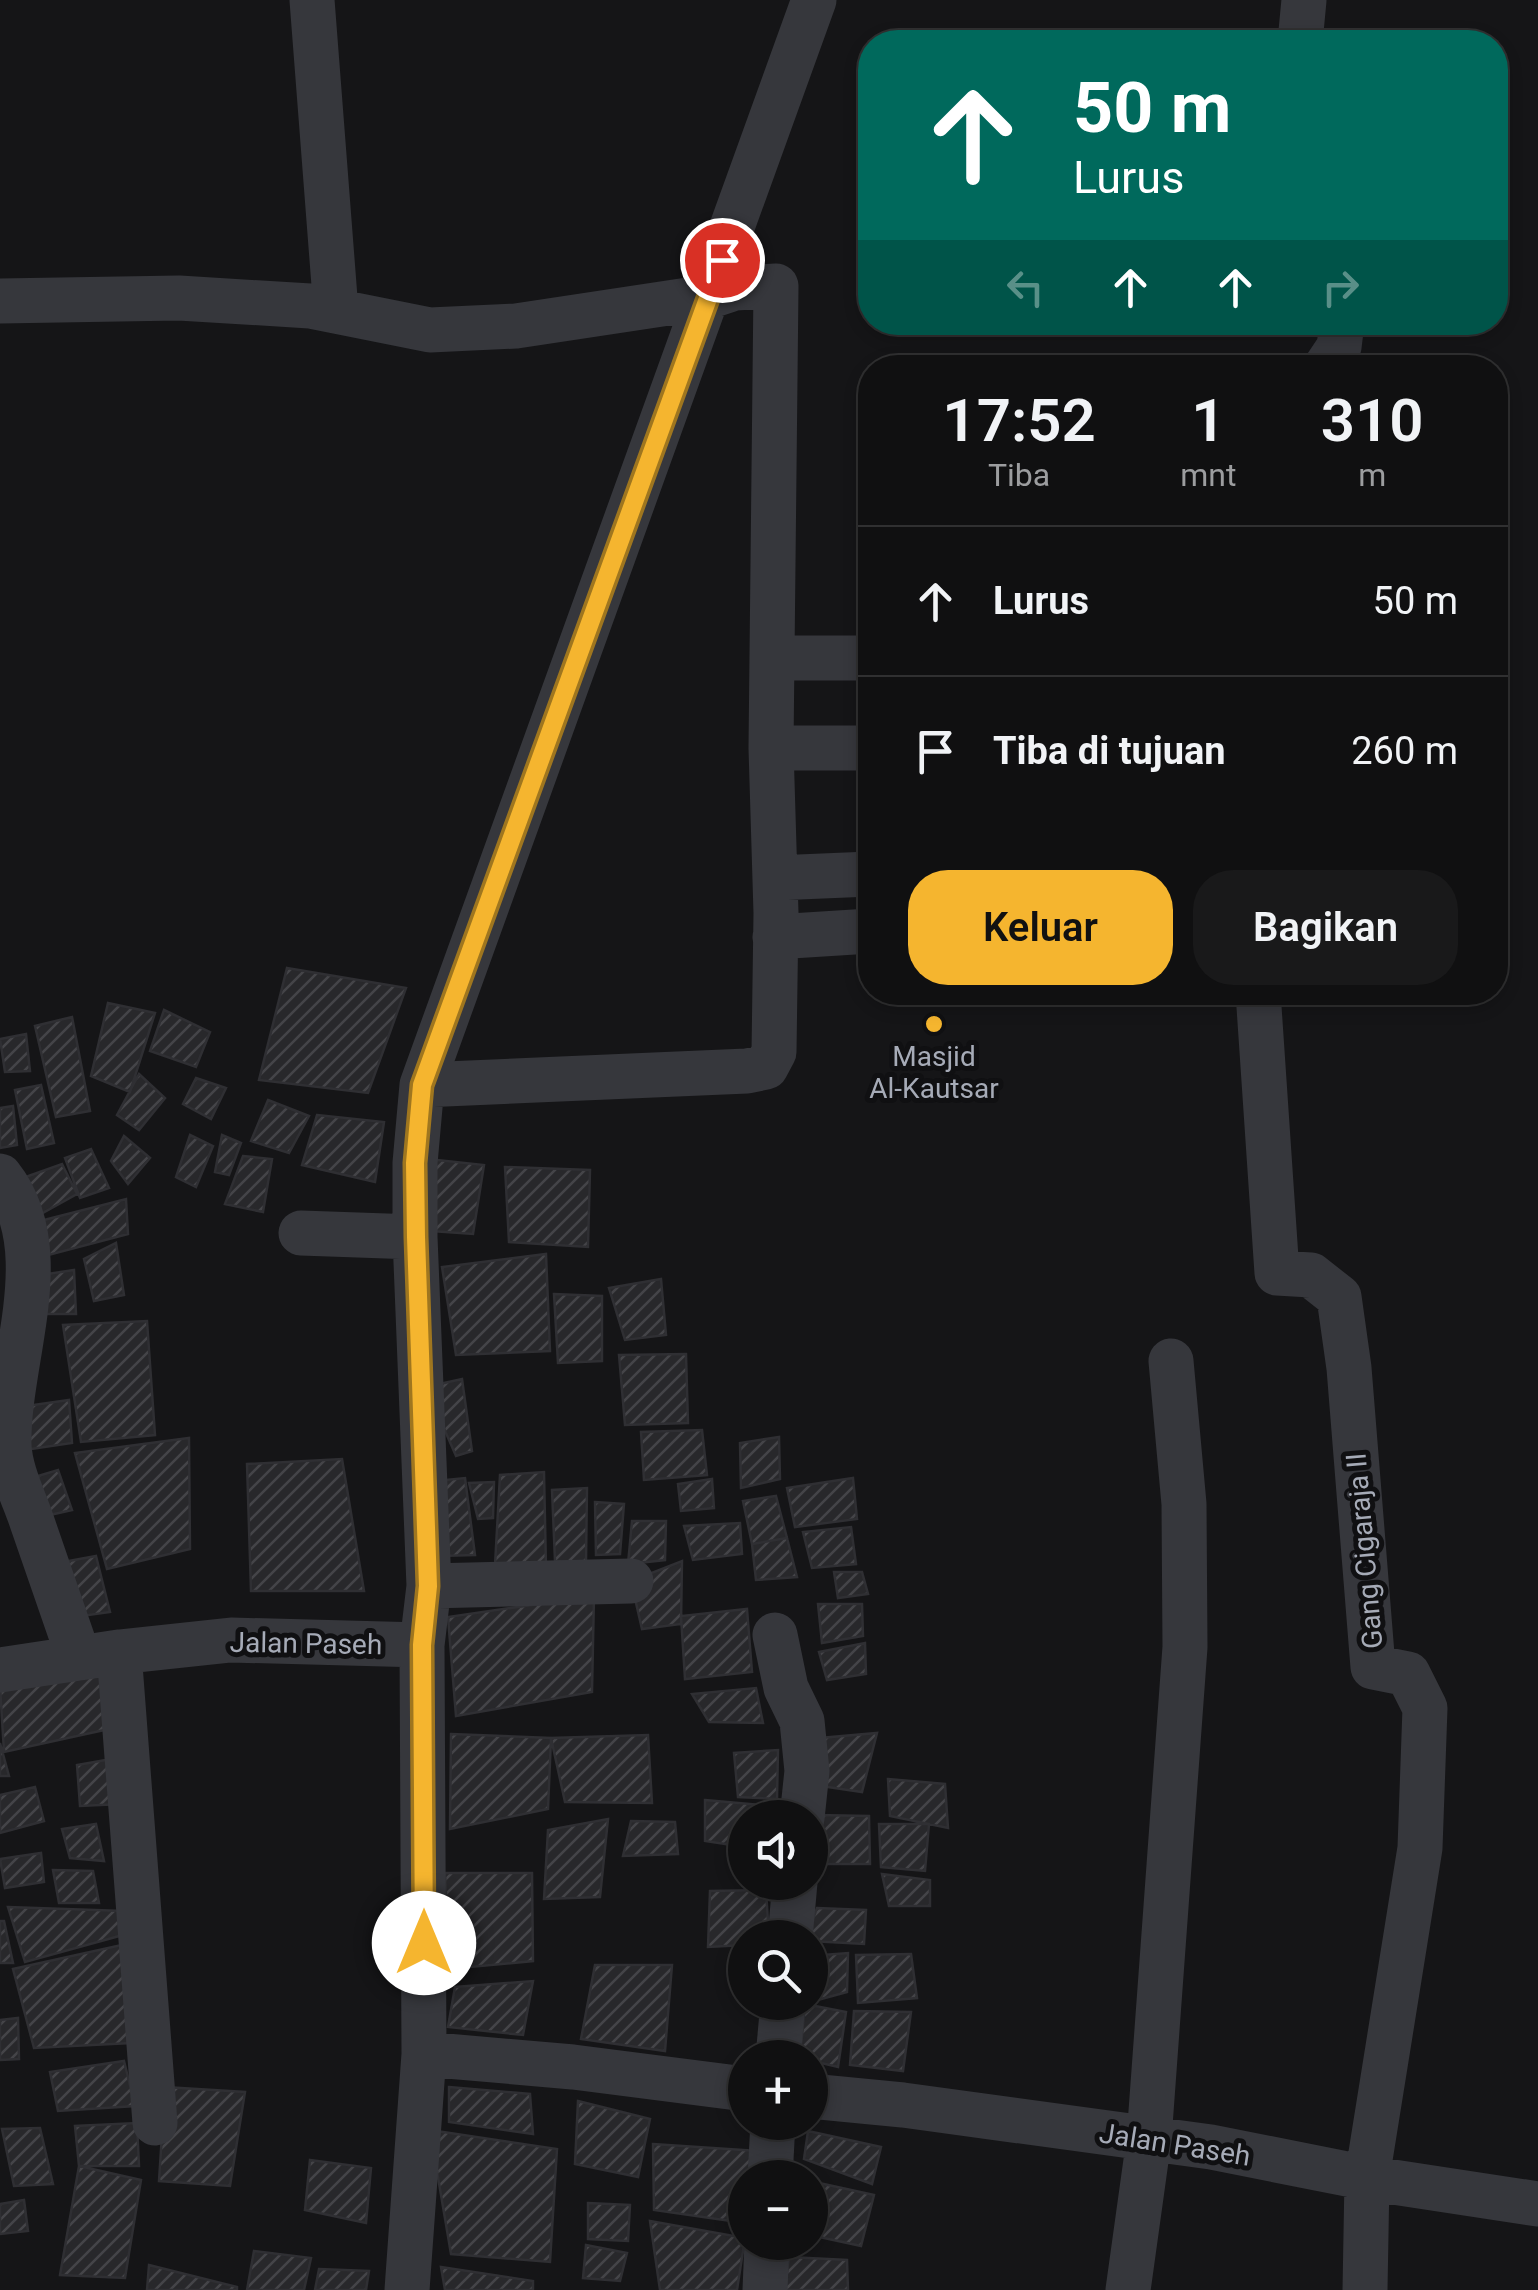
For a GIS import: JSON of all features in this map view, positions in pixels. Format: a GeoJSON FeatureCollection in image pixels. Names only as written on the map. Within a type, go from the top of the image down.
{"type":"FeatureCollection","features":[{"type":"Feature","properties":{"kind":"street"},"geometry":{"type":"LineString","coordinates":[[312,0],[336,311]]}},
{"type":"Feature","properties":{"kind":"street"},"geometry":{"type":"LineString","coordinates":[[422,1645],[428,1586],[415,1163],[422,1085],[814,0]]}},
{"type":"Feature","properties":{"kind":"street"},"geometry":{"type":"LineString","coordinates":[[1301,30],[1304,0]]}},
{"type":"Feature","properties":{"kind":"street"},"geometry":{"type":"LineString","coordinates":[[0,302],[179,298],[310,306],[430,330],[516,326],[708,297],[735,288],[776,286],[771,748],[776,937],[774,1052],[766,1067],[747,1071],[422,1085]]}},
{"type":"Feature","properties":{"kind":"street"},"geometry":{"type":"LineString","coordinates":[[772,658],[858,658]]}},
{"type":"Feature","properties":{"kind":"street"},"geometry":{"type":"LineString","coordinates":[[771,748],[858,748]]}},
{"type":"Feature","properties":{"kind":"street"},"geometry":{"type":"LineString","coordinates":[[775,878],[858,875]]}},
{"type":"Feature","properties":{"kind":"street"},"geometry":{"type":"LineString","coordinates":[[776,937],[858,932]]}},
{"type":"Feature","properties":{"kind":"street","name":"Gang Cigaraja II"},"geometry":{"type":"LineString","coordinates":[[1259,1005],[1277,1273],[1311,1275],[1339,1297],[1349,1368],[1373,1668],[1408,1674],[1425,1708],[1420,1848],[1367,2178]]}},
{"type":"Feature","properties":{"kind":"street"},"geometry":{"type":"LineString","coordinates":[[0,1176],[23,1213],[28,1265],[10,1446],[14,1468],[99,1655],[155,2123]]}},
{"type":"Feature","properties":{"kind":"street"},"geometry":{"type":"LineString","coordinates":[[302,1233],[416,1237]]}},
{"type":"Feature","properties":{"kind":"street"},"geometry":{"type":"LineString","coordinates":[[1128,2290],[1149,2139],[1185,1647],[1184,1504],[1171,1361]]}},
{"type":"Feature","properties":{"kind":"street"},"geometry":{"type":"LineString","coordinates":[[428,1586],[631,1581]]}},
{"type":"Feature","properties":{"kind":"street"},"geometry":{"type":"LineString","coordinates":[[775,1635],[786,1688],[802,1721],[806,1771],[804,1800]]}},
{"type":"Feature","properties":{"kind":"street","name":"Jalan Paseh"},"geometry":{"type":"LineString","coordinates":[[0,1670],[232,1640],[422,1645],[424,2054],[407,2290]]}},
{"type":"Feature","properties":{"kind":"street"},"geometry":{"type":"LineString","coordinates":[[424,2054],[573,2067],[728,2087]]}},
{"type":"Feature","properties":{"kind":"street","name":"Jalan Paseh"},"geometry":{"type":"LineString","coordinates":[[828,2098],[1211,2147],[1367,2178],[1538,2204]]}},
{"type":"Feature","properties":{"kind":"street"},"geometry":{"type":"LineString","coordinates":[[1365,2290],[1367,2178]]}},
{"type":"Feature","properties":{"kind":"street"},"geometry":{"type":"LineString","coordinates":[[765,2290],[766,2260]]}},
{"type":"Feature","properties":{"kind":"building"},"geometry":{"type":"Polygon","coordinates":[[[287,968],[406,988],[368,1093],[259,1080],[287,968]]]}},
{"type":"Feature","properties":{"kind":"building"},"geometry":{"type":"Polygon","coordinates":[[[108,1003],[155,1013],[130,1092],[91,1076],[108,1003]]]}},
{"type":"Feature","properties":{"kind":"building"},"geometry":{"type":"Polygon","coordinates":[[[164,1010],[210,1032],[196,1067],[150,1051],[164,1010]]]}},
{"type":"Feature","properties":{"kind":"building"},"geometry":{"type":"Polygon","coordinates":[[[72,1017],[90,1111],[56,1117],[35,1026],[72,1017]]]}},
{"type":"Feature","properties":{"kind":"building"},"geometry":{"type":"Polygon","coordinates":[[[26,1034],[30,1071],[5,1072],[0,1039],[26,1034]]]}},
{"type":"Feature","properties":{"kind":"building"},"geometry":{"type":"Polygon","coordinates":[[[139,1074],[165,1098],[139,1130],[117,1115],[139,1074]]]}},
{"type":"Feature","properties":{"kind":"building"},"geometry":{"type":"Polygon","coordinates":[[[196,1078],[226,1088],[211,1119],[183,1104],[196,1078]]]}},
{"type":"Feature","properties":{"kind":"building"},"geometry":{"type":"Polygon","coordinates":[[[41,1085],[54,1143],[27,1149],[15,1090],[41,1085]]]}},
{"type":"Feature","properties":{"kind":"building"},"geometry":{"type":"Polygon","coordinates":[[[268,1100],[309,1116],[289,1153],[251,1141],[268,1100]]]}},
{"type":"Feature","properties":{"kind":"building"},"geometry":{"type":"Polygon","coordinates":[[[13,1106],[17,1145],[0,1148],[0,1108],[13,1106]]]}},
{"type":"Feature","properties":{"kind":"building"},"geometry":{"type":"Polygon","coordinates":[[[317,1115],[384,1122],[375,1182],[302,1165],[317,1115]]]}},
{"type":"Feature","properties":{"kind":"building"},"geometry":{"type":"Polygon","coordinates":[[[190,1135],[213,1146],[196,1187],[176,1177],[190,1135]]]}},
{"type":"Feature","properties":{"kind":"building"},"geometry":{"type":"Polygon","coordinates":[[[222,1135],[241,1143],[229,1175],[215,1172],[222,1135]]]}},
{"type":"Feature","properties":{"kind":"building"},"geometry":{"type":"Polygon","coordinates":[[[124,1136],[150,1158],[128,1184],[111,1161],[124,1136]]]}},
{"type":"Feature","properties":{"kind":"building"},"geometry":{"type":"Polygon","coordinates":[[[91,1149],[109,1188],[80,1198],[65,1158],[91,1149]]]}},
{"type":"Feature","properties":{"kind":"building"},"geometry":{"type":"Polygon","coordinates":[[[243,1156],[272,1159],[263,1212],[225,1204],[243,1156]]]}},
{"type":"Feature","properties":{"kind":"building"},"geometry":{"type":"Polygon","coordinates":[[[428,1159],[484,1165],[473,1234],[432,1231],[428,1159]]]}},
{"type":"Feature","properties":{"kind":"building"},"geometry":{"type":"Polygon","coordinates":[[[62,1164],[77,1194],[39,1215],[20,1179],[62,1164]]]}},
{"type":"Feature","properties":{"kind":"building"},"geometry":{"type":"Polygon","coordinates":[[[505,1167],[590,1170],[588,1247],[509,1242],[505,1167]]]}},
{"type":"Feature","properties":{"kind":"building"},"geometry":{"type":"Polygon","coordinates":[[[126,1199],[128,1234],[41,1257],[40,1221],[126,1199]]]}},
{"type":"Feature","properties":{"kind":"building"},"geometry":{"type":"Polygon","coordinates":[[[116,1243],[124,1295],[94,1301],[84,1259],[116,1243]]]}},
{"type":"Feature","properties":{"kind":"building"},"geometry":{"type":"Polygon","coordinates":[[[546,1254],[550,1351],[456,1355],[442,1267],[546,1254]]]}},
{"type":"Feature","properties":{"kind":"building"},"geometry":{"type":"Polygon","coordinates":[[[74,1270],[76,1314],[23,1314],[27,1277],[74,1270]]]}},
{"type":"Feature","properties":{"kind":"building"},"geometry":{"type":"Polygon","coordinates":[[[661,1279],[666,1335],[625,1340],[609,1288],[661,1279]]]}},
{"type":"Feature","properties":{"kind":"building"},"geometry":{"type":"Polygon","coordinates":[[[554,1294],[602,1296],[602,1361],[558,1363],[554,1294]]]}},
{"type":"Feature","properties":{"kind":"building"},"geometry":{"type":"Polygon","coordinates":[[[147,1321],[155,1435],[81,1442],[63,1325],[147,1321]]]}},
{"type":"Feature","properties":{"kind":"building"},"geometry":{"type":"Polygon","coordinates":[[[686,1354],[688,1423],[625,1425],[619,1355],[686,1354]]]}},
{"type":"Feature","properties":{"kind":"building"},"geometry":{"type":"Polygon","coordinates":[[[462,1379],[472,1451],[456,1456],[426,1387],[462,1379]]]}},
{"type":"Feature","properties":{"kind":"building"},"geometry":{"type":"Polygon","coordinates":[[[69,1400],[72,1443],[24,1450],[19,1407],[69,1400]]]}},
{"type":"Feature","properties":{"kind":"building"},"geometry":{"type":"Polygon","coordinates":[[[702,1430],[707,1475],[644,1480],[641,1432],[702,1430]]]}},
{"type":"Feature","properties":{"kind":"building"},"geometry":{"type":"Polygon","coordinates":[[[779,1437],[780,1479],[741,1488],[740,1443],[779,1437]]]}},
{"type":"Feature","properties":{"kind":"building"},"geometry":{"type":"Polygon","coordinates":[[[189,1438],[190,1549],[107,1569],[75,1453],[189,1438]]]}},
{"type":"Feature","properties":{"kind":"building"},"geometry":{"type":"Polygon","coordinates":[[[342,1459],[364,1591],[251,1591],[247,1464],[342,1459]]]}},
{"type":"Feature","properties":{"kind":"building"},"geometry":{"type":"Polygon","coordinates":[[[58,1470],[72,1510],[45,1516],[18,1482],[58,1470]]]}},
{"type":"Feature","properties":{"kind":"building"},"geometry":{"type":"Polygon","coordinates":[[[544,1472],[546,1568],[495,1565],[500,1475],[544,1472]]]}},
{"type":"Feature","properties":{"kind":"building"},"geometry":{"type":"Polygon","coordinates":[[[465,1478],[475,1555],[439,1556],[424,1482],[465,1478]]]}},
{"type":"Feature","properties":{"kind":"building"},"geometry":{"type":"Polygon","coordinates":[[[853,1478],[857,1519],[795,1527],[787,1488],[853,1478]]]}},
{"type":"Feature","properties":{"kind":"building"},"geometry":{"type":"Polygon","coordinates":[[[712,1479],[714,1508],[681,1511],[678,1484],[712,1479]]]}},
{"type":"Feature","properties":{"kind":"building"},"geometry":{"type":"Polygon","coordinates":[[[494,1482],[493,1518],[478,1519],[469,1483],[494,1482]]]}},
{"type":"Feature","properties":{"kind":"building"},"geometry":{"type":"Polygon","coordinates":[[[587,1488],[586,1562],[555,1561],[552,1490],[587,1488]]]}},
{"type":"Feature","properties":{"kind":"building"},"geometry":{"type":"Polygon","coordinates":[[[776,1496],[787,1538],[752,1544],[743,1501],[776,1496]]]}},
{"type":"Feature","properties":{"kind":"building"},"geometry":{"type":"Polygon","coordinates":[[[595,1502],[624,1504],[620,1554],[596,1555],[595,1502]]]}},
{"type":"Feature","properties":{"kind":"building"},"geometry":{"type":"Polygon","coordinates":[[[632,1521],[666,1521],[665,1560],[628,1564],[632,1521]]]}},
{"type":"Feature","properties":{"kind":"building"},"geometry":{"type":"Polygon","coordinates":[[[740,1523],[742,1554],[693,1560],[684,1526],[740,1523]]]}},
{"type":"Feature","properties":{"kind":"building"},"geometry":{"type":"Polygon","coordinates":[[[851,1527],[856,1564],[812,1568],[803,1532],[851,1527]]]}},
{"type":"Feature","properties":{"kind":"building"},"geometry":{"type":"Polygon","coordinates":[[[787,1538],[797,1577],[756,1580],[752,1544],[787,1538]]]}},
{"type":"Feature","properties":{"kind":"building"},"geometry":{"type":"Polygon","coordinates":[[[96,1556],[110,1612],[82,1616],[58,1563],[96,1556]]]}},
{"type":"Feature","properties":{"kind":"building"},"geometry":{"type":"Polygon","coordinates":[[[682,1561],[681,1624],[642,1629],[631,1581],[682,1561]]]}},
{"type":"Feature","properties":{"kind":"building"},"geometry":{"type":"Polygon","coordinates":[[[834,1572],[862,1572],[868,1594],[838,1598],[834,1572]]]}},
{"type":"Feature","properties":{"kind":"building"},"geometry":{"type":"Polygon","coordinates":[[[594,1596],[592,1692],[456,1716],[448,1617],[594,1596]]]}},
{"type":"Feature","properties":{"kind":"building"},"geometry":{"type":"Polygon","coordinates":[[[818,1604],[862,1604],[863,1636],[822,1643],[818,1604]]]}},
{"type":"Feature","properties":{"kind":"building"},"geometry":{"type":"Polygon","coordinates":[[[747,1609],[752,1672],[685,1679],[681,1616],[747,1609]]]}},
{"type":"Feature","properties":{"kind":"building"},"geometry":{"type":"Polygon","coordinates":[[[865,1643],[866,1674],[827,1680],[819,1652],[865,1643]]]}},
{"type":"Feature","properties":{"kind":"building"},"geometry":{"type":"Polygon","coordinates":[[[101,1675],[109,1729],[4,1752],[0,1686],[101,1675]]]}},
{"type":"Feature","properties":{"kind":"building"},"geometry":{"type":"Polygon","coordinates":[[[756,1688],[763,1723],[709,1722],[692,1694],[756,1688]]]}},
{"type":"Feature","properties":{"kind":"building"},"geometry":{"type":"Polygon","coordinates":[[[877,1733],[862,1792],[807,1784],[809,1739],[877,1733]]]}},
{"type":"Feature","properties":{"kind":"building"},"geometry":{"type":"Polygon","coordinates":[[[451,1734],[551,1738],[548,1809],[450,1829],[451,1734]]]}},
{"type":"Feature","properties":{"kind":"building"},"geometry":{"type":"Polygon","coordinates":[[[648,1735],[652,1803],[565,1802],[551,1738],[648,1735]]]}},
{"type":"Feature","properties":{"kind":"building"},"geometry":{"type":"Polygon","coordinates":[[[0,1743],[9,1776],[0,1776],[0,1743]]]}},
{"type":"Feature","properties":{"kind":"building"},"geometry":{"type":"Polygon","coordinates":[[[778,1750],[777,1799],[738,1797],[734,1753],[778,1750]]]}},
{"type":"Feature","properties":{"kind":"building"},"geometry":{"type":"Polygon","coordinates":[[[117,1758],[121,1804],[80,1806],[77,1765],[117,1758]]]}},
{"type":"Feature","properties":{"kind":"building"},"geometry":{"type":"Polygon","coordinates":[[[888,1779],[945,1784],[948,1828],[890,1816],[888,1779]]]}},
{"type":"Feature","properties":{"kind":"building"},"geometry":{"type":"Polygon","coordinates":[[[35,1787],[44,1821],[0,1833],[0,1795],[35,1787]]]}},
{"type":"Feature","properties":{"kind":"building"},"geometry":{"type":"Polygon","coordinates":[[[705,1800],[728,1802],[728,1844],[705,1841],[705,1800]]]}},
{"type":"Feature","properties":{"kind":"building"},"geometry":{"type":"Polygon","coordinates":[[[828,1815],[869,1816],[870,1864],[828,1864],[828,1815]]]}},
{"type":"Feature","properties":{"kind":"building"},"geometry":{"type":"Polygon","coordinates":[[[608,1819],[600,1897],[544,1899],[548,1830],[608,1819]]]}},
{"type":"Feature","properties":{"kind":"building"},"geometry":{"type":"Polygon","coordinates":[[[631,1821],[675,1822],[678,1854],[623,1856],[631,1821]]]}},
{"type":"Feature","properties":{"kind":"building"},"geometry":{"type":"Polygon","coordinates":[[[96,1824],[104,1861],[70,1858],[62,1829],[96,1824]]]}},
{"type":"Feature","properties":{"kind":"building"},"geometry":{"type":"Polygon","coordinates":[[[879,1824],[929,1824],[925,1871],[881,1867],[879,1824]]]}},
{"type":"Feature","properties":{"kind":"building"},"geometry":{"type":"Polygon","coordinates":[[[41,1853],[44,1882],[5,1888],[0,1859],[41,1853]]]}},
{"type":"Feature","properties":{"kind":"building"},"geometry":{"type":"Polygon","coordinates":[[[53,1870],[93,1871],[99,1903],[59,1903],[53,1870]]]}},
{"type":"Feature","properties":{"kind":"building"},"geometry":{"type":"Polygon","coordinates":[[[445,1873],[532,1873],[533,1961],[449,1969],[445,1873]]]}},
{"type":"Feature","properties":{"kind":"building"},"geometry":{"type":"Polygon","coordinates":[[[882,1874],[930,1880],[930,1906],[889,1906],[882,1874]]]}},
{"type":"Feature","properties":{"kind":"building"},"geometry":{"type":"Polygon","coordinates":[[[710,1891],[728,1891],[728,1900],[767,1900],[768,1920],[728,1920],[728,1946],[708,1947],[710,1891]]]}},
{"type":"Feature","properties":{"kind":"building"},"geometry":{"type":"Polygon","coordinates":[[[8,1907],[123,1911],[123,1935],[25,1962],[8,1907]]]}},
{"type":"Feature","properties":{"kind":"building"},"geometry":{"type":"Polygon","coordinates":[[[817,1908],[866,1910],[864,1944],[828,1942],[828,1920],[813,1920],[817,1908]]]}},
{"type":"Feature","properties":{"kind":"building"},"geometry":{"type":"Polygon","coordinates":[[[0,1921],[4,1921],[13,1963],[0,1963],[0,1921]]]}},
{"type":"Feature","properties":{"kind":"building"},"geometry":{"type":"Polygon","coordinates":[[[126,1944],[131,2043],[34,2048],[13,1969],[126,1944]]]}},
{"type":"Feature","properties":{"kind":"building"},"geometry":{"type":"Polygon","coordinates":[[[848,1953],[847,1992],[828,1997],[828,1955],[848,1953]]]}},
{"type":"Feature","properties":{"kind":"building"},"geometry":{"type":"Polygon","coordinates":[[[911,1954],[917,1998],[858,2003],[856,1955],[911,1954]]]}},
{"type":"Feature","properties":{"kind":"building"},"geometry":{"type":"Polygon","coordinates":[[[595,1965],[672,1965],[665,2051],[581,2039],[595,1965]]]}},
{"type":"Feature","properties":{"kind":"building"},"geometry":{"type":"Polygon","coordinates":[[[533,1981],[523,2035],[448,2027],[455,1987],[533,1981]]]}},
{"type":"Feature","properties":{"kind":"building"},"geometry":{"type":"Polygon","coordinates":[[[828,2008],[846,2012],[838,2067],[828,2065],[828,2040],[802,2040],[804,2020],[828,2020],[828,2008]]]}},
{"type":"Feature","properties":{"kind":"building"},"geometry":{"type":"Polygon","coordinates":[[[854,2011],[911,2012],[903,2071],[850,2065],[854,2011]]]}},
{"type":"Feature","properties":{"kind":"building"},"geometry":{"type":"Polygon","coordinates":[[[18,2018],[19,2059],[0,2060],[0,2020],[18,2018]]]}},
{"type":"Feature","properties":{"kind":"building"},"geometry":{"type":"Polygon","coordinates":[[[124,2061],[135,2106],[58,2111],[50,2072],[124,2061]]]}},
{"type":"Feature","properties":{"kind":"building"},"geometry":{"type":"Polygon","coordinates":[[[165,2087],[245,2092],[230,2186],[159,2181],[165,2087]]]}},
{"type":"Feature","properties":{"kind":"building"},"geometry":{"type":"Polygon","coordinates":[[[449,2087],[530,2094],[533,2134],[449,2122],[449,2087]]]}},
{"type":"Feature","properties":{"kind":"building"},"geometry":{"type":"Polygon","coordinates":[[[578,2101],[650,2119],[638,2177],[575,2164],[578,2101]]]}},
{"type":"Feature","properties":{"kind":"building"},"geometry":{"type":"Polygon","coordinates":[[[137,2123],[139,2166],[79,2166],[75,2126],[137,2123]]]}},
{"type":"Feature","properties":{"kind":"building"},"geometry":{"type":"Polygon","coordinates":[[[40,2128],[53,2184],[14,2186],[2,2129],[40,2128]]]}},
{"type":"Feature","properties":{"kind":"building"},"geometry":{"type":"Polygon","coordinates":[[[430,2130],[557,2149],[550,2262],[451,2254],[430,2130]]]}},
{"type":"Feature","properties":{"kind":"building"},"geometry":{"type":"Polygon","coordinates":[[[828,2135],[881,2147],[872,2184],[828,2168],[828,2160],[804,2159],[807,2140],[828,2140],[828,2135]]]}},
{"type":"Feature","properties":{"kind":"building"},"geometry":{"type":"Polygon","coordinates":[[[653,2144],[757,2151],[756,2160],[728,2160],[728,2221],[654,2210],[653,2144]]]}},
{"type":"Feature","properties":{"kind":"building"},"geometry":{"type":"Polygon","coordinates":[[[310,2160],[371,2168],[366,2223],[305,2210],[310,2160]]]}},
{"type":"Feature","properties":{"kind":"building"},"geometry":{"type":"Polygon","coordinates":[[[79,2166],[141,2180],[125,2278],[60,2275],[79,2166]]]}},
{"type":"Feature","properties":{"kind":"building"},"geometry":{"type":"Polygon","coordinates":[[[828,2185],[874,2195],[861,2246],[828,2239],[828,2185]]]}},
{"type":"Feature","properties":{"kind":"building"},"geometry":{"type":"Polygon","coordinates":[[[24,2200],[28,2231],[0,2234],[0,2204],[24,2200]]]}},
{"type":"Feature","properties":{"kind":"building"},"geometry":{"type":"Polygon","coordinates":[[[588,2203],[630,2205],[628,2241],[588,2239],[588,2203]]]}},
{"type":"Feature","properties":{"kind":"building"},"geometry":{"type":"Polygon","coordinates":[[[650,2221],[728,2235],[728,2260],[742,2260],[737,2290],[660,2290],[650,2221]]]}},
{"type":"Feature","properties":{"kind":"building"},"geometry":{"type":"Polygon","coordinates":[[[586,2245],[627,2253],[620,2281],[583,2278],[586,2245]]]}},
{"type":"Feature","properties":{"kind":"building"},"geometry":{"type":"Polygon","coordinates":[[[254,2251],[311,2258],[304,2290],[247,2290],[254,2251]]]}},
{"type":"Feature","properties":{"kind":"building"},"geometry":{"type":"Polygon","coordinates":[[[789,2260],[847,2260],[848,2290],[785,2290],[789,2260]]]}},
{"type":"Feature","properties":{"kind":"building"},"geometry":{"type":"Polygon","coordinates":[[[149,2265],[237,2287],[237,2290],[147,2290],[149,2265]]]}},
{"type":"Feature","properties":{"kind":"building"},"geometry":{"type":"Polygon","coordinates":[[[441,2267],[533,2281],[533,2290],[445,2290],[441,2267]]]}},
{"type":"Feature","properties":{"kind":"building"},"geometry":{"type":"Polygon","coordinates":[[[319,2269],[369,2271],[366,2290],[315,2290],[319,2269]]]}},
{"type":"Feature","properties":{"kind":"place","name":"Masjid Al-Kautsar"},"geometry":{"type":"Point","coordinates":[934,1024]}},
{"type":"Feature","properties":{"kind":"route"},"geometry":{"type":"LineString","coordinates":[[424,1943],[422,1645],[428,1586],[415,1163],[422,1085],[722,260]]}}]}
